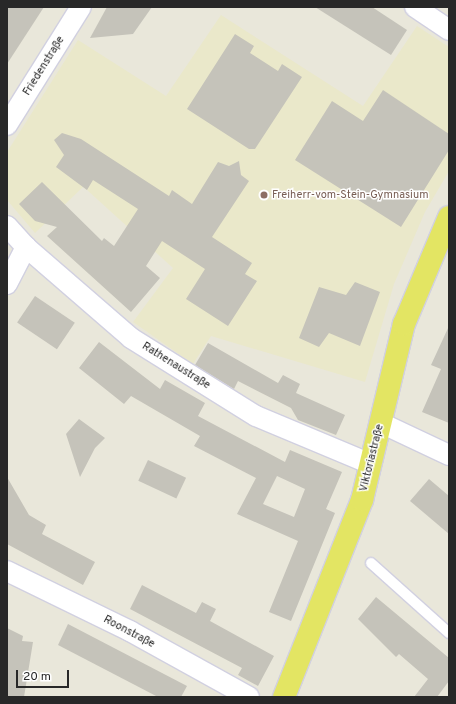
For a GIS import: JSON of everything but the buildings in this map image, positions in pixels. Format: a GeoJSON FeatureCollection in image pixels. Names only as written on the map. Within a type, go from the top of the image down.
{"type":"FeatureCollection","features":[{"type":"Feature","properties":{"kind":"main road","name":"Viktoriastraße"},"geometry":{"type":"LineString","coordinates":[[284,697],[350,535],[372,464],[380,423],[404,324],[449,217]]}},
{"type":"Feature","properties":{"kind":"street","name":"Friedenstraße"},"geometry":{"type":"LineString","coordinates":[[7,125],[81,7]]}},
{"type":"Feature","properties":{"kind":"street"},"geometry":{"type":"LineString","coordinates":[[415,7],[449,30]]}},
{"type":"Feature","properties":{"kind":"street","name":"Rathenaustraße"},"geometry":{"type":"LineString","coordinates":[[7,226],[26,247],[131,338],[256,416],[372,464]]}},
{"type":"Feature","properties":{"kind":"street"},"geometry":{"type":"LineString","coordinates":[[7,284],[26,247]]}},
{"type":"Feature","properties":{"kind":"street"},"geometry":{"type":"LineString","coordinates":[[380,423],[449,455]]}},
{"type":"Feature","properties":{"kind":"street","name":"Roonstraße"},"geometry":{"type":"LineString","coordinates":[[7,571],[130,631],[249,697]]}},
{"type":"Feature","properties":{"kind":"lane"},"geometry":{"type":"LineString","coordinates":[[371,563],[449,632]]}},
{"type":"Feature","properties":{"kind":"shaded area","name":"Freiherr-vom-Stein-Gymnasium"},"geometry":{"type":"Polygon","coordinates":[[[221,15],[363,106],[417,26],[449,47],[449,171],[425,212],[394,284],[365,382],[211,336],[193,364],[133,322],[173,268],[87,190],[83,187],[35,233],[7,200],[7,152],[78,40],[166,96],[221,15]]]}},
{"type":"Feature","properties":{"kind":"place","name":"Freiherr-vom-Stein-Gymnasium"},"geometry":{"type":"Point","coordinates":[264,195]}}]}
